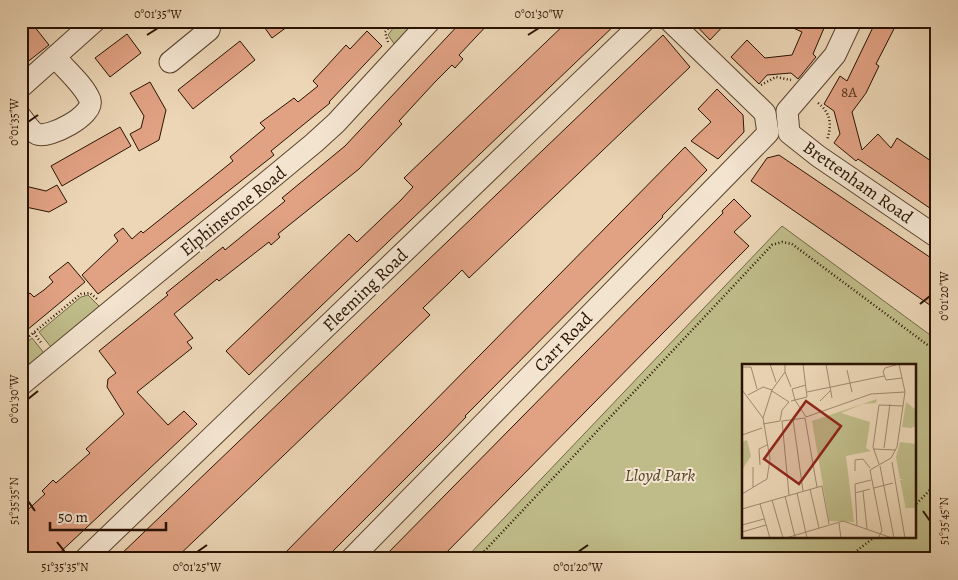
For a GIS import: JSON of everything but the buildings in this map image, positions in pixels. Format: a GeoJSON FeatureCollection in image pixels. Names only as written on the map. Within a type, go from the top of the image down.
{"type":"FeatureCollection","features":[{"type":"Feature","properties":{"kind":"street"},"geometry":{"type":"LineString","coordinates":[[21,87],[56,58],[95,21]]}},
{"type":"Feature","properties":{"kind":"street"},"geometry":{"type":"LineString","coordinates":[[170,62],[209,30],[211,21]]}},
{"type":"Feature","properties":{"kind":"street","name":"Elphinstone Road"},"geometry":{"type":"LineString","coordinates":[[21,385],[314,144],[336,123],[360,94],[430,21]]}},
{"type":"Feature","properties":{"kind":"street","name":"Fleeming Road"},"geometry":{"type":"LineString","coordinates":[[86,559],[644,21]]}},
{"type":"Feature","properties":{"kind":"street"},"geometry":{"type":"LineString","coordinates":[[804,92],[835,55],[852,21]]}},
{"type":"Feature","properties":{"kind":"street"},"geometry":{"type":"LineString","coordinates":[[673,22],[748,98]]}},
{"type":"Feature","properties":{"kind":"street"},"geometry":{"type":"LineString","coordinates":[[21,117],[32,131],[38,135],[48,135],[85,116],[90,110],[91,102],[84,91],[56,58]]}},
{"type":"Feature","properties":{"kind":"street","name":"Brettenham Road"},"geometry":{"type":"LineString","coordinates":[[804,92],[786,111],[790,133],[818,156],[937,238]]}},
{"type":"Feature","properties":{"kind":"street","name":"Carr Road"},"geometry":{"type":"LineString","coordinates":[[351,559],[768,133],[765,113],[748,98]]}},
{"type":"Feature","properties":{"kind":"path"},"geometry":{"type":"LineString","coordinates":[[748,98],[760,86],[776,77],[787,78],[822,106],[830,119],[831,129],[818,156]]}},
{"type":"Feature","properties":{"kind":"path"},"geometry":{"type":"LineString","coordinates":[[477,559],[772,245],[782,242],[792,244],[937,352]]}},
{"type":"Feature","properties":{"kind":"path"},"geometry":{"type":"LineString","coordinates":[[21,344],[82,294],[94,295],[110,312]]}},
{"type":"Feature","properties":{"kind":"path"},"geometry":{"type":"LineString","coordinates":[[916,504],[937,483]]}},
{"type":"Feature","properties":{"kind":"path"},"geometry":{"type":"LineString","coordinates":[[846,559],[873,538]]}},
{"type":"Feature","properties":{"kind":"green space"},"geometry":{"type":"Polygon","coordinates":[[[398,21],[417,21],[395,45],[388,35],[398,21]]]}},
{"type":"Feature","properties":{"kind":"green space","name":"Lloyd Park"},"geometry":{"type":"Polygon","coordinates":[[[782,226],[937,340],[937,559],[465,559],[782,226]]]}},
{"type":"Feature","properties":{"kind":"green space"},"geometry":{"type":"Polygon","coordinates":[[[88,295],[100,307],[51,347],[39,332],[81,297],[88,295]]]}},
{"type":"Feature","properties":{"kind":"green space"},"geometry":{"type":"Polygon","coordinates":[[[32,338],[44,353],[21,372],[21,347],[32,338]]]}}]}
